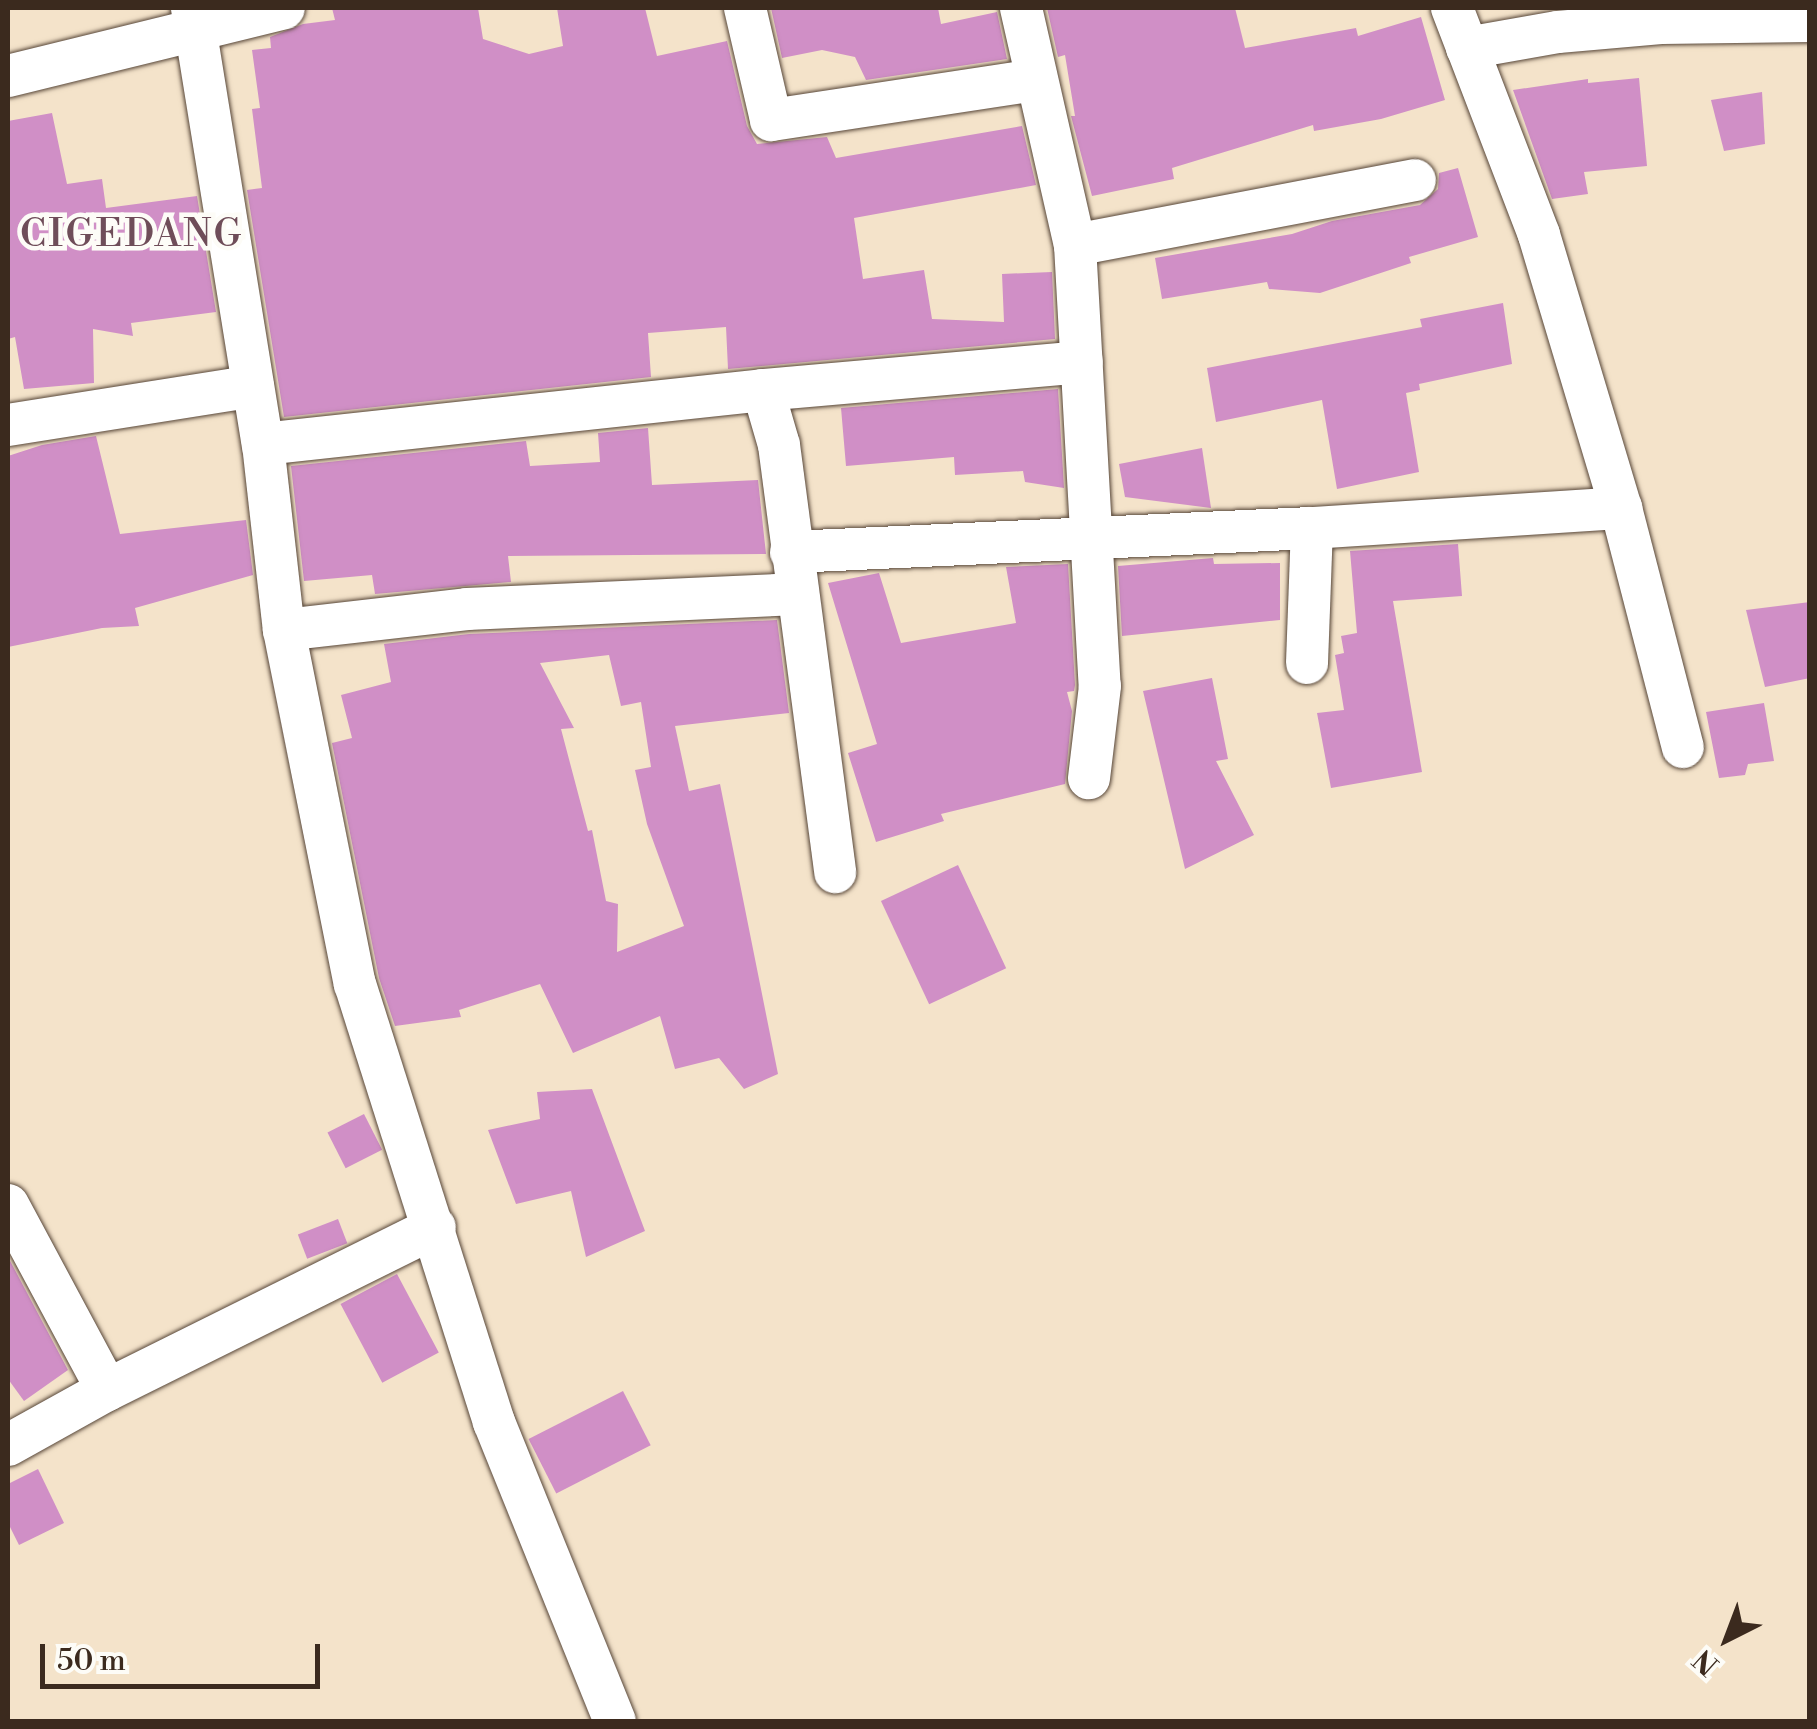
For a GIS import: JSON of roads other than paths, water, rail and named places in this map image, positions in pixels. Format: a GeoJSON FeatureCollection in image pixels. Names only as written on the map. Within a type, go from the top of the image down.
{"type":"FeatureCollection","features":[{"type":"Feature","properties":{"kind":"street"},"geometry":{"type":"LineString","coordinates":[[8,76],[194,19],[284,8]]}},
{"type":"Feature","properties":{"kind":"street"},"geometry":{"type":"LineString","coordinates":[[746,8],[771,120],[1036,80]]}},
{"type":"Feature","properties":{"kind":"street"},"geometry":{"type":"LineString","coordinates":[[1021,8],[1076,245],[1100,686],[1089,778]]}},
{"type":"Feature","properties":{"kind":"street"},"geometry":{"type":"LineString","coordinates":[[1452,8],[1539,235],[1621,508],[1683,747]]}},
{"type":"Feature","properties":{"kind":"street"},"geometry":{"type":"LineString","coordinates":[[194,19],[263,444],[284,630],[354,984],[494,1422],[615,1722]]}},
{"type":"Feature","properties":{"kind":"street"},"geometry":{"type":"LineString","coordinates":[[1467,48],[1558,32],[1644,24],[1810,20]]}},
{"type":"Feature","properties":{"kind":"street"},"geometry":{"type":"LineString","coordinates":[[1076,245],[1415,180]]}},
{"type":"Feature","properties":{"kind":"street"},"geometry":{"type":"LineString","coordinates":[[263,444],[763,390],[1082,362]]}},
{"type":"Feature","properties":{"kind":"street"},"geometry":{"type":"LineString","coordinates":[[8,425],[253,386]]}},
{"type":"Feature","properties":{"kind":"street"},"geometry":{"type":"LineString","coordinates":[[763,390],[779,445],[835,872]]}},
{"type":"Feature","properties":{"kind":"street"},"geometry":{"type":"LineString","coordinates":[[792,552],[1312,528],[1621,508]]}},
{"type":"Feature","properties":{"kind":"street"},"geometry":{"type":"LineString","coordinates":[[1308,663],[1312,528]]}},
{"type":"Feature","properties":{"kind":"street"},"geometry":{"type":"LineString","coordinates":[[284,630],[466,608],[798,594]]}},
{"type":"Feature","properties":{"kind":"street"},"geometry":{"type":"LineString","coordinates":[[8,1205],[107,1390]]}},
{"type":"Feature","properties":{"kind":"street"},"geometry":{"type":"LineString","coordinates":[[8,1445],[107,1390],[435,1228]]}},
{"type":"Feature","properties":{"kind":"district","name":"CIGEDANG"},"geometry":{"type":"Point","coordinates":[132,235]}}]}
